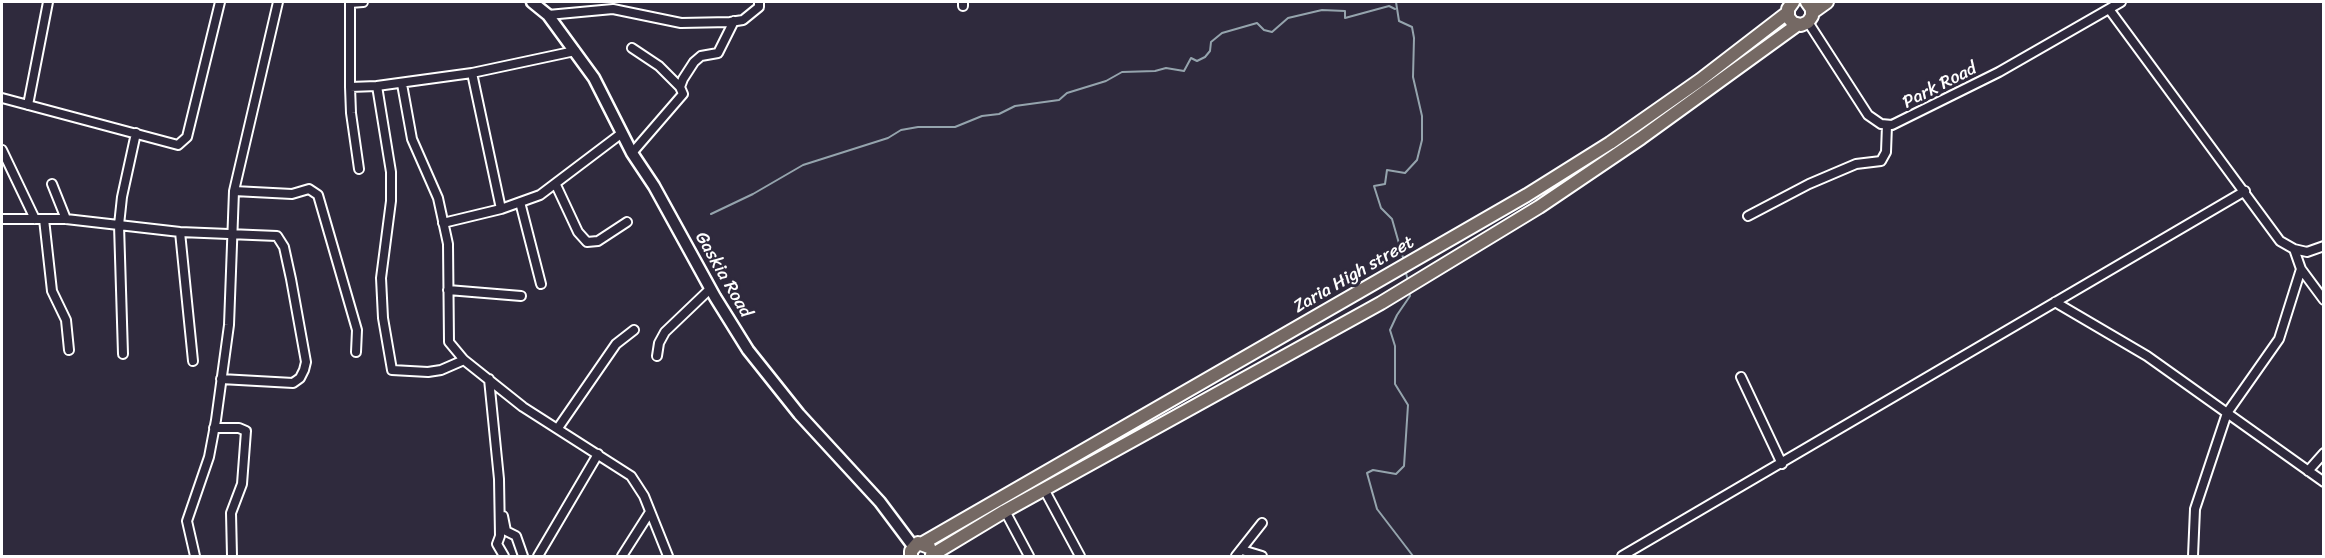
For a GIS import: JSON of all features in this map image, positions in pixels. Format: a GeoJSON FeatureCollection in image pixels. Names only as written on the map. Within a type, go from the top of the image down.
{"type":"FeatureCollection","features":[{"type":"Feature","properties":{"kind":"main road","name":"Gaskia Road"},"geometry":{"type":"LineString","coordinates":[[532,2],[548,15],[608,101],[632,153],[654,186],[710,289],[768,378],[880,502],[912,551]]}},
{"type":"Feature","properties":{"kind":"main road","name":"Zaria High street"},"geometry":{"type":"LineString","coordinates":[[932,556],[1044,489],[1381,303],[1539,207],[1641,138],[1806,15],[1827,2]]}},
{"type":"Feature","properties":{"kind":"main road","name":"Zaria High street"},"geometry":{"type":"LineString","coordinates":[[912,551],[1438,247],[1610,143],[1700,80],[1790,7]]}},
{"type":"Feature","properties":{"kind":"main road"},"geometry":{"type":"LineString","coordinates":[[1790,7],[1790,21],[1806,15]]}},
{"type":"Feature","properties":{"kind":"main road"},"geometry":{"type":"LineString","coordinates":[[912,551],[928,545],[932,556]]}},
{"type":"Feature","properties":{"kind":"street"},"geometry":{"type":"LineString","coordinates":[[28,105],[48,2]]}},
{"type":"Feature","properties":{"kind":"street"},"geometry":{"type":"LineString","coordinates":[[2,98],[178,145],[185,141],[220,2]]}},
{"type":"Feature","properties":{"kind":"street"},"geometry":{"type":"LineString","coordinates":[[195,556],[187,521],[209,457],[221,379],[230,306],[234,190],[278,2]]}},
{"type":"Feature","properties":{"kind":"street"},"geometry":{"type":"LineString","coordinates":[[359,169],[351,113],[350,3],[363,2]]}},
{"type":"Feature","properties":{"kind":"street"},"geometry":{"type":"LineString","coordinates":[[548,15],[613,9],[681,23],[734,21],[744,20],[759,7],[759,2]]}},
{"type":"Feature","properties":{"kind":"street","name":"Park Road"},"geometry":{"type":"LineString","coordinates":[[1806,15],[1868,115],[1875,122],[1887,125],[1903,122],[1998,72],[2121,2]]}},
{"type":"Feature","properties":{"kind":"street"},"geometry":{"type":"LineString","coordinates":[[2109,9],[2280,240],[2294,249],[2307,252],[2324,246]]}},
{"type":"Feature","properties":{"kind":"street"},"geometry":{"type":"LineString","coordinates":[[680,87],[694,62],[701,56],[718,53],[734,21]]}},
{"type":"Feature","properties":{"kind":"street"},"geometry":{"type":"LineString","coordinates":[[632,48],[659,66],[683,90],[681,96],[632,153]]}},
{"type":"Feature","properties":{"kind":"street"},"geometry":{"type":"LineString","coordinates":[[350,87],[402,84],[472,73],[574,51]]}},
{"type":"Feature","properties":{"kind":"street"},"geometry":{"type":"LineString","coordinates":[[472,73],[501,209]]}},
{"type":"Feature","properties":{"kind":"street"},"geometry":{"type":"LineString","coordinates":[[402,84],[412,139],[438,198],[448,244],[448,342],[464,360],[523,407],[631,476],[644,496],[668,556]]}},
{"type":"Feature","properties":{"kind":"street"},"geometry":{"type":"LineString","coordinates":[[377,86],[391,172],[391,201],[381,278],[383,318],[392,370],[428,372],[441,370],[464,360]]}},
{"type":"Feature","properties":{"kind":"street"},"geometry":{"type":"LineString","coordinates":[[1748,216],[1809,184],[1856,164],[1881,161],[1886,152],[1887,125]]}},
{"type":"Feature","properties":{"kind":"street"},"geometry":{"type":"LineString","coordinates":[[123,354],[119,225],[122,197],[136,133]]}},
{"type":"Feature","properties":{"kind":"street"},"geometry":{"type":"LineString","coordinates":[[443,223],[501,209],[540,195],[622,133]]}},
{"type":"Feature","properties":{"kind":"street"},"geometry":{"type":"LineString","coordinates":[[2,150],[34,219]]}},
{"type":"Feature","properties":{"kind":"street"},"geometry":{"type":"LineString","coordinates":[[52,184],[66,219]]}},
{"type":"Feature","properties":{"kind":"street"},"geometry":{"type":"LineString","coordinates":[[556,185],[578,232],[587,242],[598,241],[627,222]]}},
{"type":"Feature","properties":{"kind":"street"},"geometry":{"type":"LineString","coordinates":[[234,190],[292,194],[309,189],[318,195],[357,330],[356,352]]}},
{"type":"Feature","properties":{"kind":"street"},"geometry":{"type":"LineString","coordinates":[[1622,556],[2245,191]]}},
{"type":"Feature","properties":{"kind":"street"},"geometry":{"type":"LineString","coordinates":[[520,202],[541,284]]}},
{"type":"Feature","properties":{"kind":"street"},"geometry":{"type":"LineString","coordinates":[[2,219],[66,219],[180,232],[277,236],[291,279],[306,362],[300,378],[293,383],[221,379]]}},
{"type":"Feature","properties":{"kind":"street"},"geometry":{"type":"LineString","coordinates":[[44,219],[52,291],[66,320],[69,350]]}},
{"type":"Feature","properties":{"kind":"street"},"geometry":{"type":"LineString","coordinates":[[180,232],[193,361]]}},
{"type":"Feature","properties":{"kind":"street"},"geometry":{"type":"LineString","coordinates":[[2294,249],[2301,269],[2324,300]]}},
{"type":"Feature","properties":{"kind":"street"},"geometry":{"type":"LineString","coordinates":[[2193,556],[2195,509],[2227,413],[2279,339],[2301,269]]}},
{"type":"Feature","properties":{"kind":"street"},"geometry":{"type":"LineString","coordinates":[[657,356],[659,343],[665,332],[710,289]]}},
{"type":"Feature","properties":{"kind":"street"},"geometry":{"type":"LineString","coordinates":[[448,290],[521,296]]}},
{"type":"Feature","properties":{"kind":"street"},"geometry":{"type":"LineString","coordinates":[[2055,302],[2146,356],[2324,482]]}},
{"type":"Feature","properties":{"kind":"street"},"geometry":{"type":"LineString","coordinates":[[558,429],[616,344],[634,330]]}},
{"type":"Feature","properties":{"kind":"street"},"geometry":{"type":"LineString","coordinates":[[1741,377],[1782,464]]}},
{"type":"Feature","properties":{"kind":"street"},"geometry":{"type":"LineString","coordinates":[[489,380],[500,497],[506,531],[516,537],[523,556]]}},
{"type":"Feature","properties":{"kind":"street"},"geometry":{"type":"LineString","coordinates":[[214,428],[239,428],[246,431],[242,484],[231,513],[232,556]]}},
{"type":"Feature","properties":{"kind":"street"},"geometry":{"type":"LineString","coordinates":[[2308,471],[2324,453]]}},
{"type":"Feature","properties":{"kind":"street"},"geometry":{"type":"LineString","coordinates":[[538,556],[598,454]]}},
{"type":"Feature","properties":{"kind":"street"},"geometry":{"type":"LineString","coordinates":[[1044,489],[1080,556]]}},
{"type":"Feature","properties":{"kind":"street"},"geometry":{"type":"LineString","coordinates":[[500,497],[500,536],[497,544],[504,556]]}},
{"type":"Feature","properties":{"kind":"street"},"geometry":{"type":"LineString","coordinates":[[1005,511],[1029,556]]}},
{"type":"Feature","properties":{"kind":"street"},"geometry":{"type":"LineString","coordinates":[[622,556],[650,512]]}},
{"type":"Feature","properties":{"kind":"street"},"geometry":{"type":"LineString","coordinates":[[1239,553],[1262,523]]}},
{"type":"Feature","properties":{"kind":"street"},"geometry":{"type":"LineString","coordinates":[[1239,553],[1262,556]]}},
{"type":"Feature","properties":{"kind":"waterway"},"geometry":{"type":"LineString","coordinates":[[1396,2],[1399,21],[1412,27],[1413,77],[1422,116],[1422,140],[1417,160],[1405,173],[1387,170],[1385,184],[1374,186],[1381,208],[1392,219],[1404,261]]}},
{"type":"Feature","properties":{"kind":"waterway"},"geometry":{"type":"LineString","coordinates":[[711,214],[753,194],[803,165],[888,138],[901,130],[918,127],[955,127],[982,116],[999,114],[1015,106],[1059,100],[1067,93],[1106,81],[1122,72],[1155,71],[1166,68],[1184,71],[1191,58],[1197,61],[1205,57],[1210,51],[1211,42],[1222,33],[1257,23],[1264,30],[1272,32],[1288,18],[1322,10],[1345,11],[1345,18],[1389,6],[1395,9]]}},
{"type":"Feature","properties":{"kind":"waterway"},"geometry":{"type":"LineString","coordinates":[[1405,269],[1408,281]]}},
{"type":"Feature","properties":{"kind":"waterway"},"geometry":{"type":"LineString","coordinates":[[1409,290],[1410,296],[1390,330],[1395,346],[1395,384],[1408,405],[1404,466],[1396,474],[1373,470],[1367,473],[1377,509],[1413,556]]}}]}
